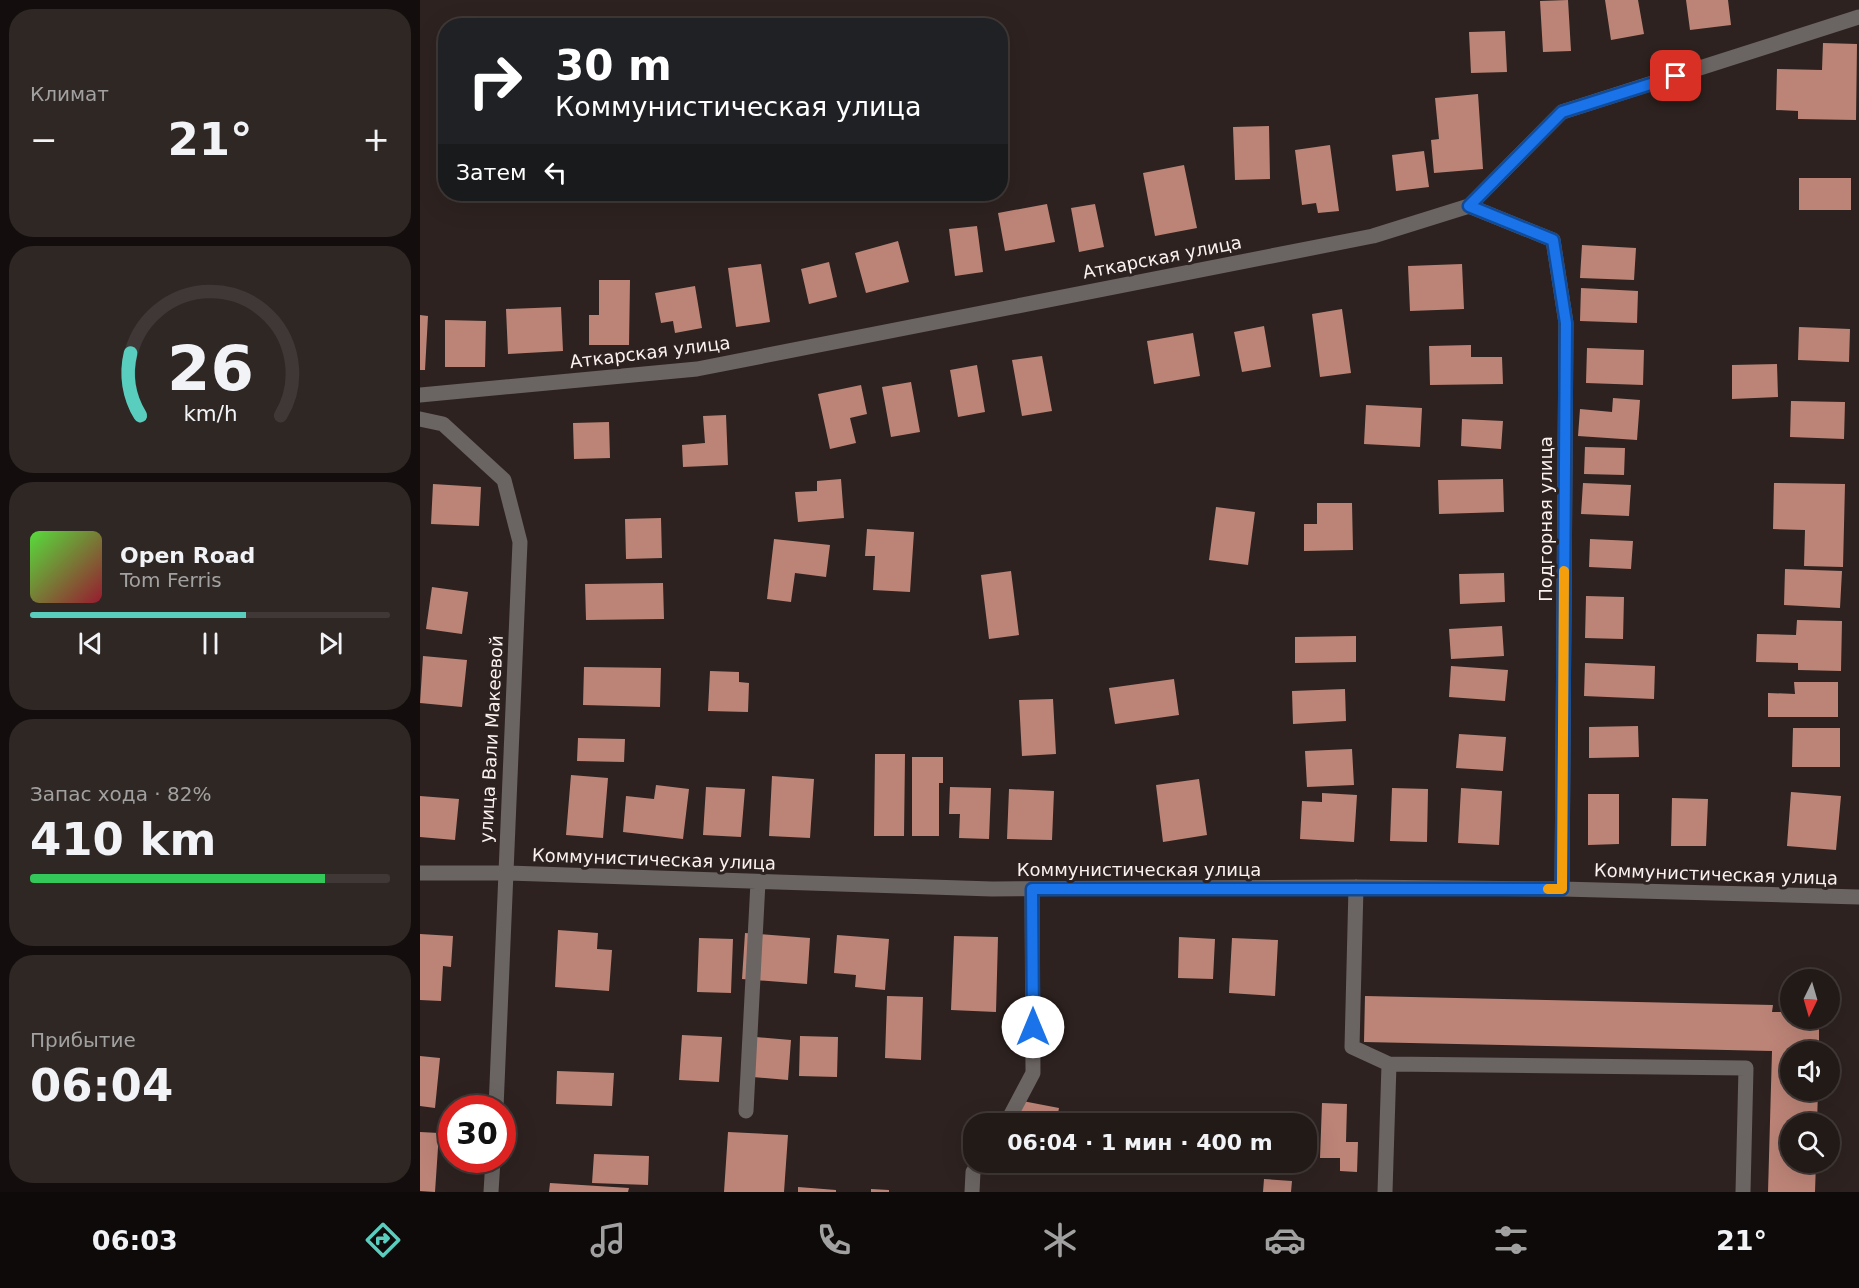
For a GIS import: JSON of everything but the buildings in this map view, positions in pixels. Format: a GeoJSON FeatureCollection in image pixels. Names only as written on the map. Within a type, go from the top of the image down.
{"type":"FeatureCollection","features":[{"type":"Feature","properties":{"kind":"street","name":"Аткарская улица"},"geometry":{"type":"LineString","coordinates":[[420,395],[697,369],[1373,236],[1469,206],[1562,112],[1859,17]]}},
{"type":"Feature","properties":{"kind":"street","name":"Подгорная улица"},"geometry":{"type":"LineString","coordinates":[[1469,206],[1553,240],[1566,323],[1562,889]]}},
{"type":"Feature","properties":{"kind":"street","name":"улица Вали Макеевой"},"geometry":{"type":"LineString","coordinates":[[420,419],[443,424],[504,480],[520,542],[497,1095]]}},
{"type":"Feature","properties":{"kind":"street","name":"Коммунистическая улица"},"geometry":{"type":"LineString","coordinates":[[420,873],[505,873],[1032,889],[1562,889],[1859,897]]}},
{"type":"Feature","properties":{"kind":"street"},"geometry":{"type":"LineString","coordinates":[[746,1111],[758,882]]}},
{"type":"Feature","properties":{"kind":"street"},"geometry":{"type":"LineString","coordinates":[[1356,888],[1352,1047],[1389,1064],[1746,1068],[1743,1192]]}},
{"type":"Feature","properties":{"kind":"street"},"geometry":{"type":"LineString","coordinates":[[1012,1113],[1033,1073],[1032,889]]}},
{"type":"Feature","properties":{"kind":"street"},"geometry":{"type":"LineString","coordinates":[[1385,1192],[1389,1064]]}},
{"type":"Feature","properties":{"kind":"street"},"geometry":{"type":"LineString","coordinates":[[491,1192],[492,1173]]}},
{"type":"Feature","properties":{"kind":"street"},"geometry":{"type":"LineString","coordinates":[[972,1192],[973,1173]]}},
{"type":"Feature","properties":{"kind":"slow traffic"},"geometry":{"type":"LineString","coordinates":[[1548,889],[1562,889],[1564,571]]}},
{"type":"Feature","properties":{"kind":"route"},"geometry":{"type":"LineString","coordinates":[[1033,1027],[1032,889],[1562,889],[1566,323],[1553,240],[1469,206],[1562,112],[1676,76]]}}]}
